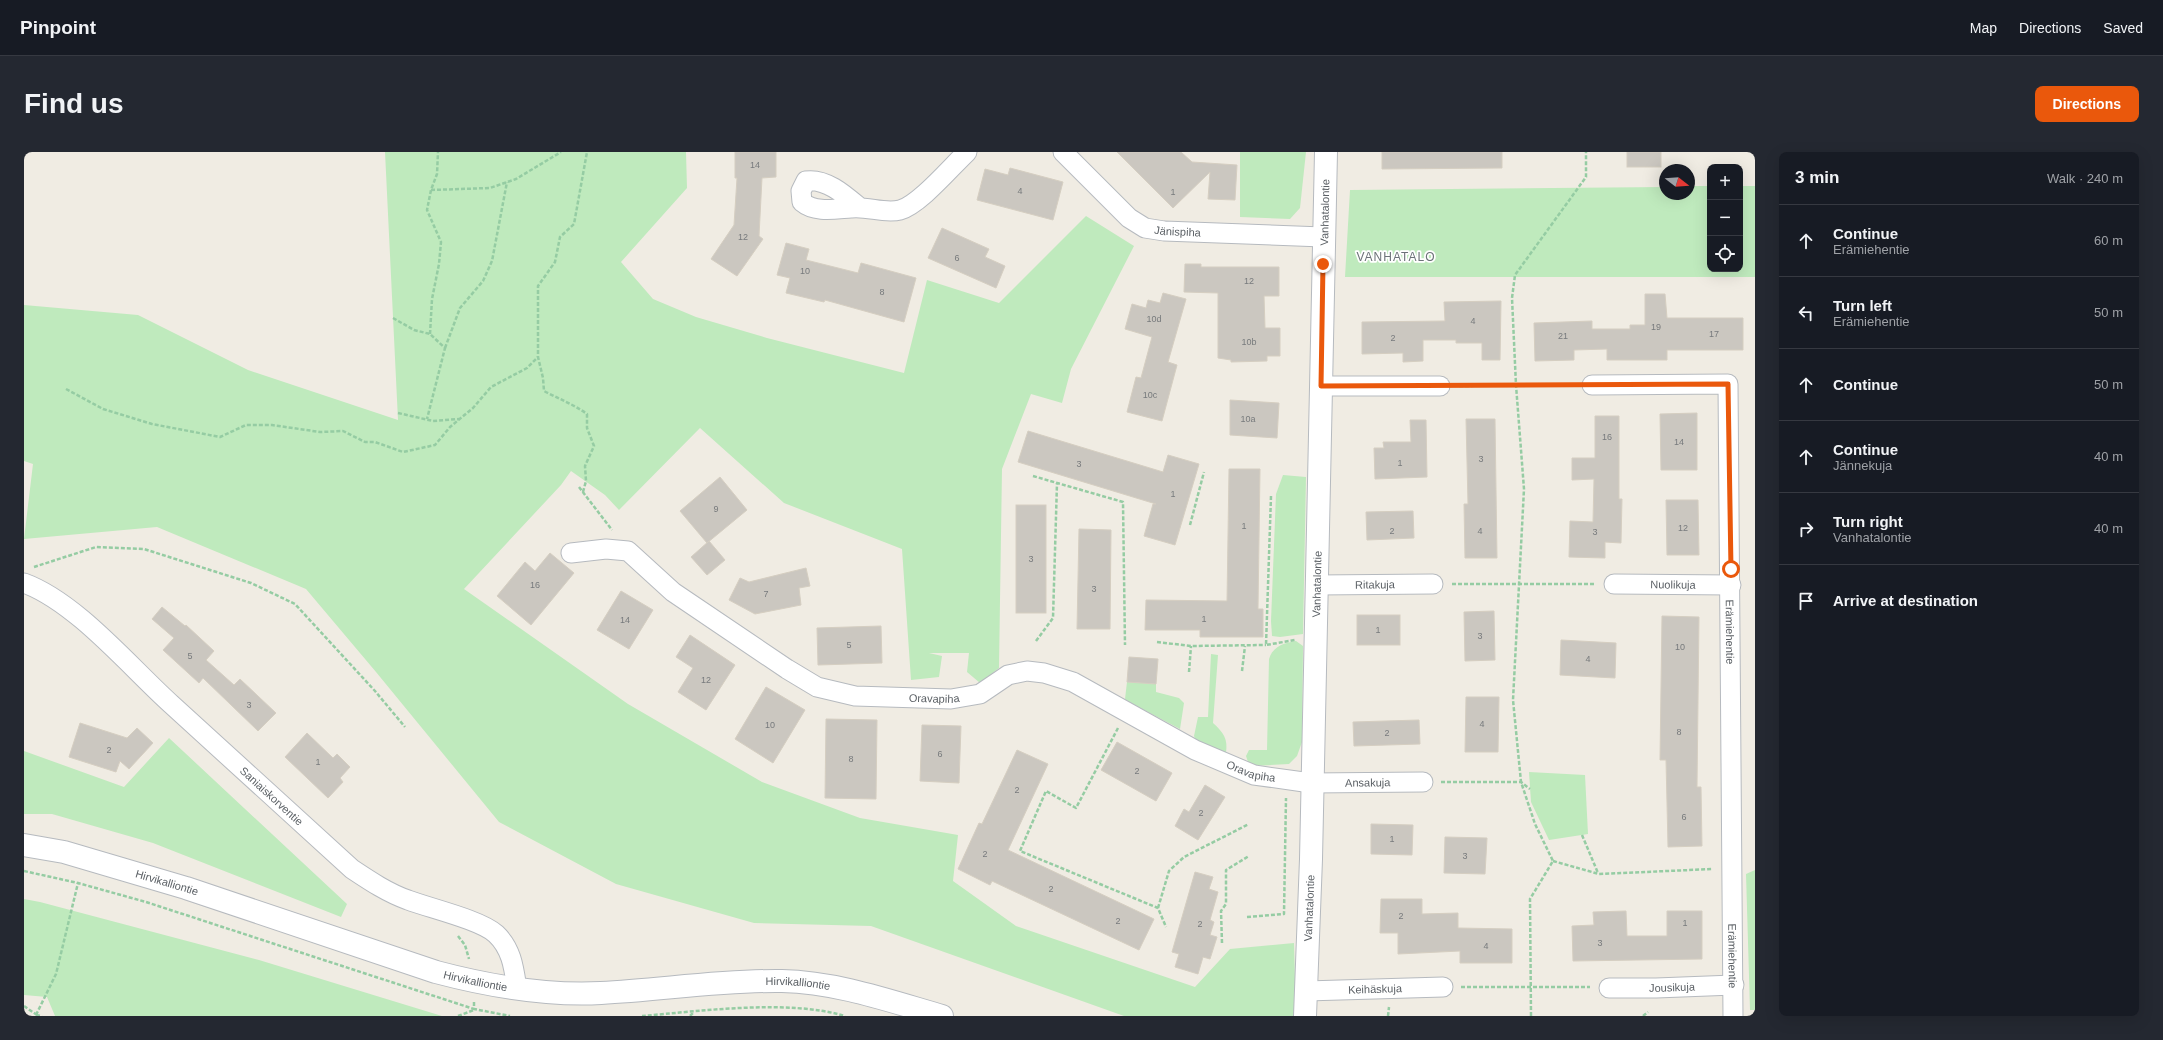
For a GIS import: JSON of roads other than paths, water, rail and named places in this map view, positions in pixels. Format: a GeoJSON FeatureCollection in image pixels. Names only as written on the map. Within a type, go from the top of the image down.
{"type":"FeatureCollection","features":[{"type":"Feature","properties":{"kind":"street"},"geometry":{"type":"LineString","coordinates":[[859,207],[880,211],[900,210],[913,204],[967,152]]}},
{"type":"Feature","properties":{"kind":"street","name":"Jänispiha"},"geometry":{"type":"LineString","coordinates":[[1063,152],[1129,218],[1145,228],[1164,231],[1323,237]]}},
{"type":"Feature","properties":{"kind":"street","name":"Vanhatalontie"},"geometry":{"type":"LineString","coordinates":[[1305,1016],[1317,585],[1323,237],[1326,152]]}},
{"type":"Feature","properties":{"kind":"street","name":"Erämiehentie"},"geometry":{"type":"LineString","coordinates":[[1592,385],[1728,384],[1731,585],[1733,1016]]}},
{"type":"Feature","properties":{"kind":"street"},"geometry":{"type":"LineString","coordinates":[[1321,386],[1440,386]]}},
{"type":"Feature","properties":{"kind":"street","name":"Oravapiha"},"geometry":{"type":"LineString","coordinates":[[571,553],[606,549],[628,551],[673,592],[787,669],[817,687],[855,696],[951,699],[980,694],[1008,675],[1027,671],[1044,673],[1073,682],[1195,750],[1254,775],[1311,783]]}},
{"type":"Feature","properties":{"kind":"street","name":"Saniaiskorventie"},"geometry":{"type":"LineString","coordinates":[[27,575],[38,588],[72,610],[171,704],[352,869],[375,884],[407,900],[483,926],[496,934],[509,950],[514,968],[517,989]]}},
{"type":"Feature","properties":{"kind":"street","name":"Ritakuja"},"geometry":{"type":"LineString","coordinates":[[1317,585],[1433,584]]}},
{"type":"Feature","properties":{"kind":"street","name":"Nuolikuja"},"geometry":{"type":"LineString","coordinates":[[1614,584],[1731,585]]}},
{"type":"Feature","properties":{"kind":"street","name":"Ansakuja"},"geometry":{"type":"LineString","coordinates":[[1311,783],[1424,782]]}},
{"type":"Feature","properties":{"kind":"street","name":"Hirvikalliontie"},"geometry":{"type":"LineString","coordinates":[[24,845],[64,852],[186,888],[436,972],[472,982],[517,989],[599,993],[753,981],[784,981],[851,991],[942,1016]]}},
{"type":"Feature","properties":{"kind":"street","name":"Jousikuja"},"geometry":{"type":"LineString","coordinates":[[1609,988],[1734,985]]}},
{"type":"Feature","properties":{"kind":"street","name":"Keihäskuja"},"geometry":{"type":"LineString","coordinates":[[1306,991],[1443,987]]}},
{"type":"Feature","properties":{"kind":"district","name":"VANHATALO"},"geometry":{"type":"Point","coordinates":[1396,257]}}]}
